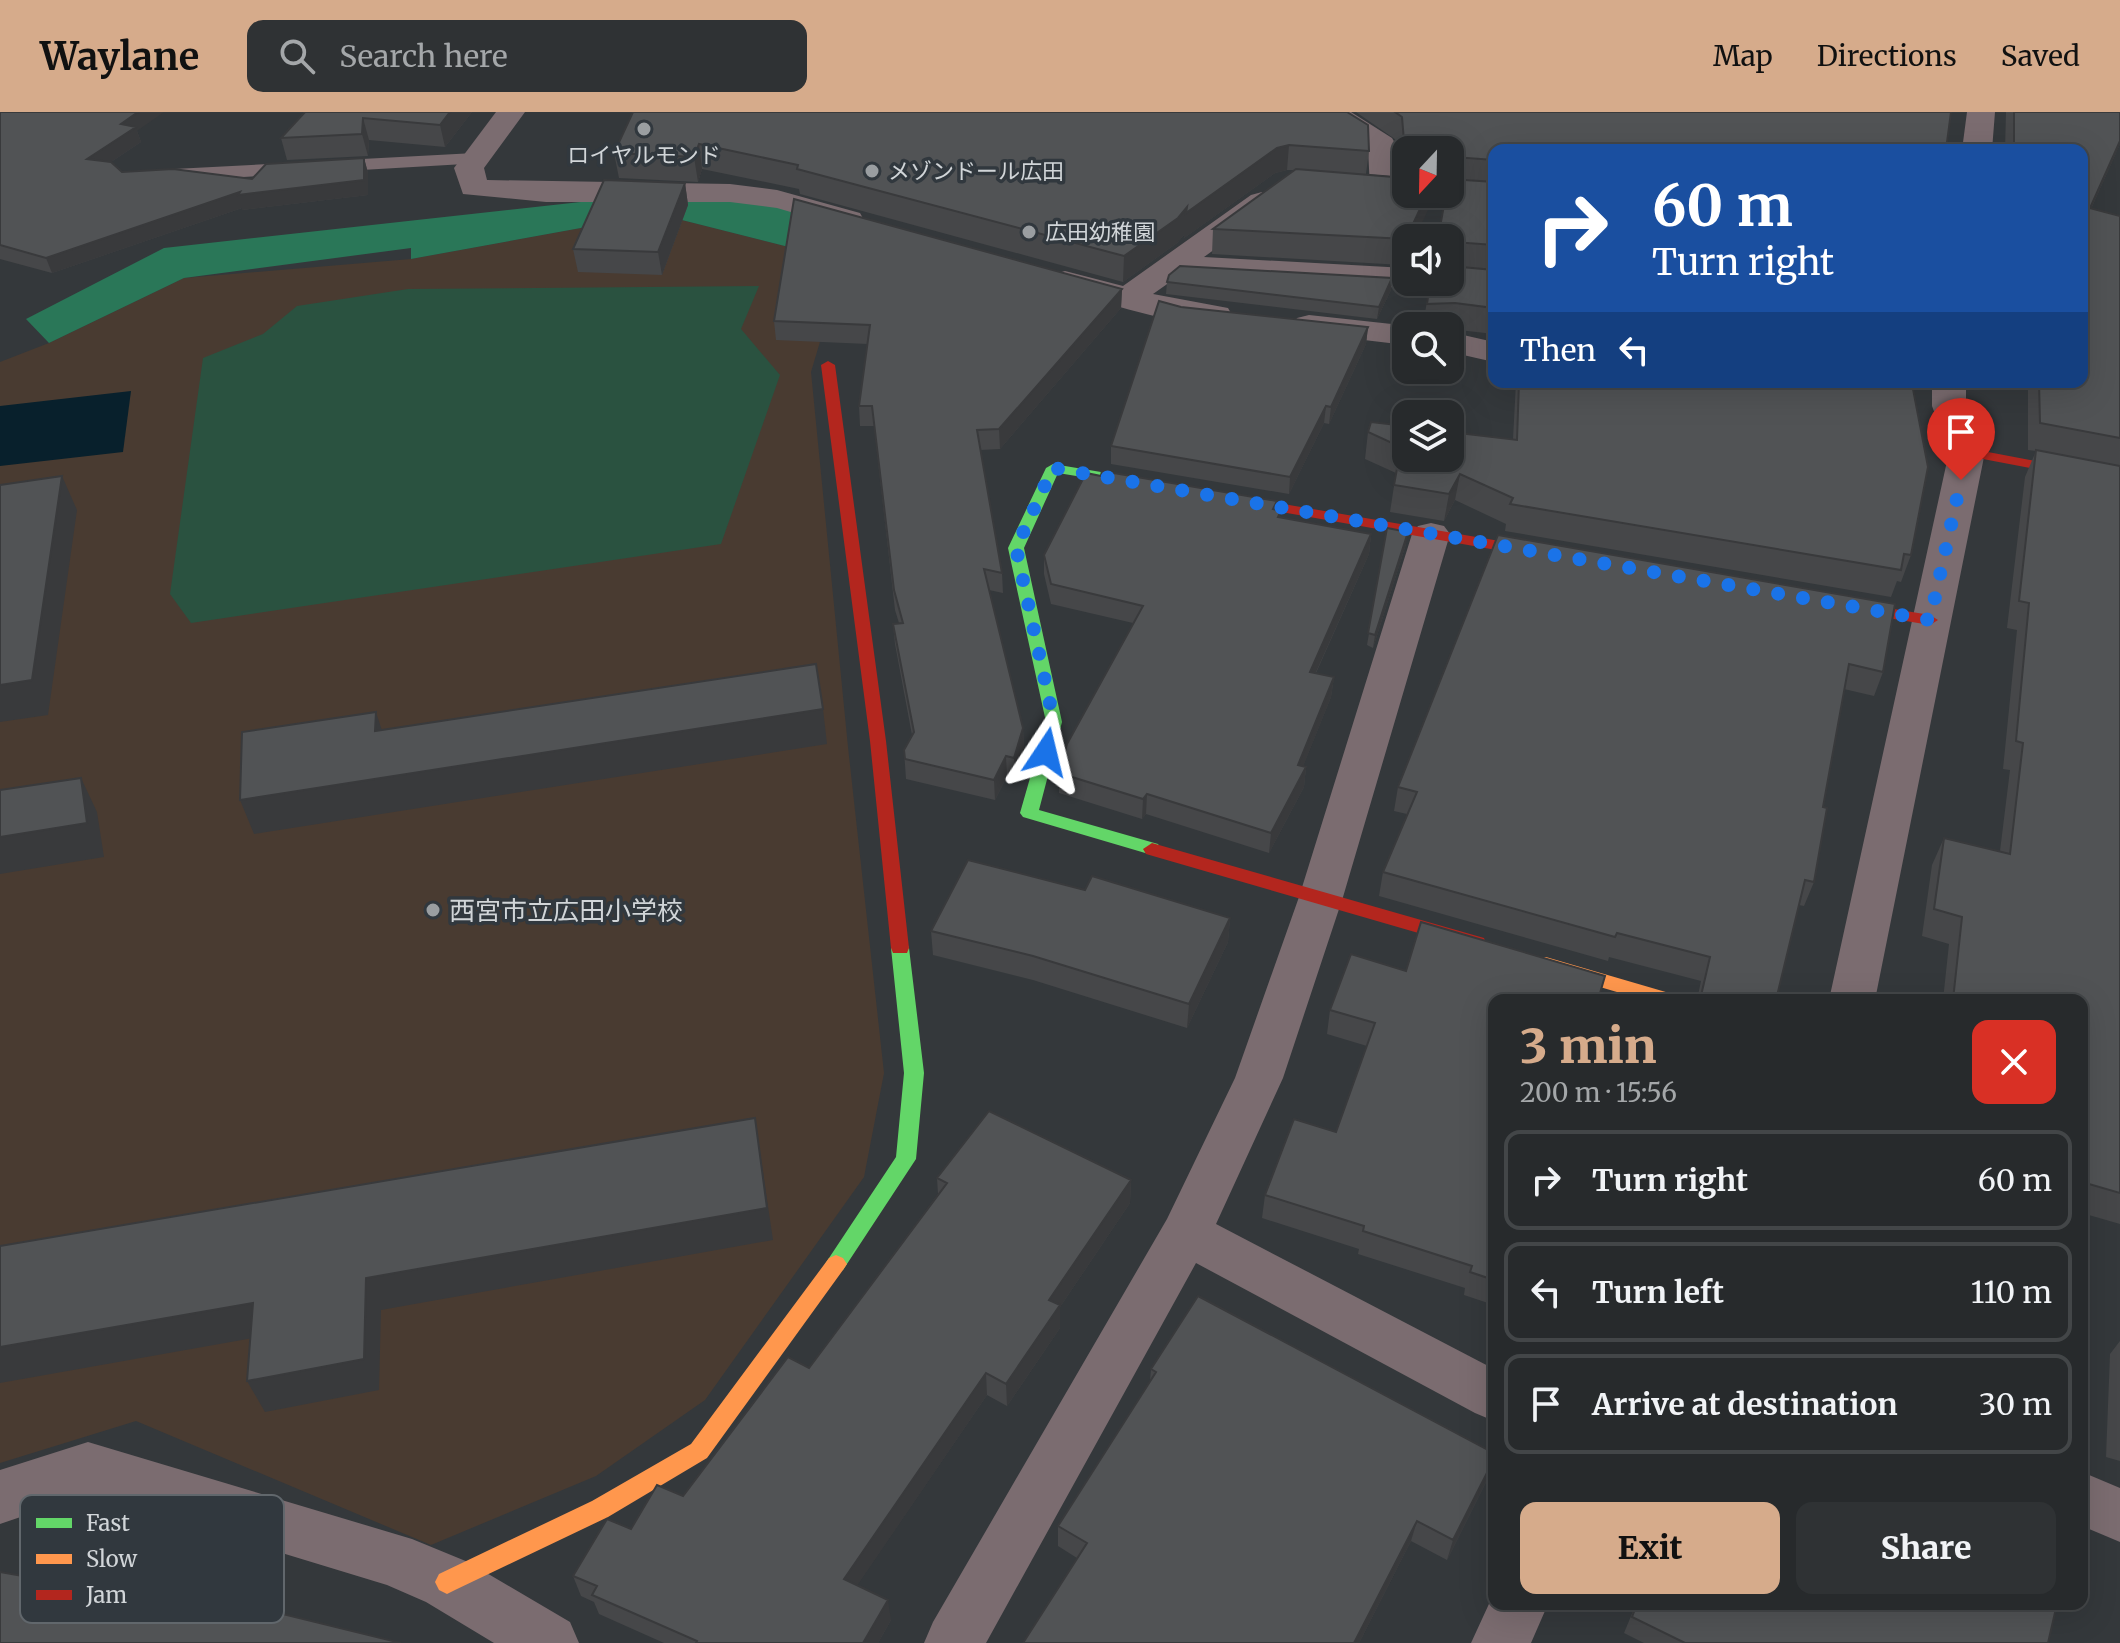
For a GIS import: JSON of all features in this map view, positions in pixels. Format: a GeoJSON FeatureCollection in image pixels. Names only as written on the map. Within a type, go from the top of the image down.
{"type":"FeatureCollection","features":[{"type":"Feature","properties":{"kind":"street"},"geometry":{"type":"LineString","coordinates":[[511,112],[469,168],[474,188],[498,191],[619,190],[767,197],[874,227]]}},
{"type":"Feature","properties":{"kind":"street"},"geometry":{"type":"LineString","coordinates":[[1331,112],[1382,144],[1382,189]]}},
{"type":"Feature","properties":{"kind":"street"},"geometry":{"type":"LineString","coordinates":[[1978,144],[1981,112]]}},
{"type":"Feature","properties":{"kind":"street"},"geometry":{"type":"LineString","coordinates":[[1127,298],[1287,182]]}},
{"type":"Feature","properties":{"kind":"street"},"geometry":{"type":"LineString","coordinates":[[1172,265],[1392,277]]}},
{"type":"Feature","properties":{"kind":"street"},"geometry":{"type":"LineString","coordinates":[[1040,274],[1180,311],[1240,318]]}},
{"type":"Feature","properties":{"kind":"street"},"geometry":{"type":"LineString","coordinates":[[1285,322],[1392,333]]}},
{"type":"Feature","properties":{"kind":"street"},"geometry":{"type":"LineString","coordinates":[[1464,345],[1488,351]]}},
{"type":"Feature","properties":{"kind":"street"},"geometry":{"type":"LineString","coordinates":[[447,1582],[600,1509],[699,1451],[860,1230],[906,1159],[914,1073],[878,741],[828,365]]}},
{"type":"Feature","properties":{"kind":"street"},"geometry":{"type":"LineString","coordinates":[[1853,994],[1967,452],[1939,397]]}},
{"type":"Feature","properties":{"kind":"street"},"geometry":{"type":"LineString","coordinates":[[1967,452],[2120,481]]}},
{"type":"Feature","properties":{"kind":"street"},"geometry":{"type":"LineString","coordinates":[[1159,486],[1053,468],[1016,548],[1054,722],[1029,813],[1502,951]]}},
{"type":"Feature","properties":{"kind":"street"},"geometry":{"type":"LineString","coordinates":[[1204,494],[1571,558]]}},
{"type":"Feature","properties":{"kind":"street"},"geometry":{"type":"LineString","coordinates":[[954,1643],[1186,1233],[1259,1078],[1321,897],[1431,534]]}},
{"type":"Feature","properties":{"kind":"street"},"geometry":{"type":"LineString","coordinates":[[1821,601],[1930,620]]}},
{"type":"Feature","properties":{"kind":"street"},"geometry":{"type":"LineString","coordinates":[[1533,960],[1649,994]]}},
{"type":"Feature","properties":{"kind":"street"},"geometry":{"type":"LineString","coordinates":[[1186,1233],[1488,1393]]}},
{"type":"Feature","properties":{"kind":"street"},"geometry":{"type":"LineString","coordinates":[[0,1497],[88,1468],[178,1495]]}},
{"type":"Feature","properties":{"kind":"street"},"geometry":{"type":"LineString","coordinates":[[2088,1502],[2120,1515]]}},
{"type":"Feature","properties":{"kind":"street"},"geometry":{"type":"LineString","coordinates":[[284,1527],[392,1559],[447,1582],[549,1643]]}},
{"type":"Feature","properties":{"kind":"street"},"geometry":{"type":"LineString","coordinates":[[1501,1643],[1516,1610]]}},
{"type":"Feature","properties":{"kind":"lane"},"geometry":{"type":"LineString","coordinates":[[161,176],[475,159]]}},
{"type":"Feature","properties":{"kind":"shaded area","name":"西宮市立広田小学校"},"geometry":{"type":"Polygon","coordinates":[[[658,214],[844,261],[811,372],[884,1073],[864,1177],[705,1400],[596,1476],[431,1545],[136,1421],[0,1463],[0,362],[49,343],[184,278],[411,259],[658,214]]]}},
{"type":"Feature","properties":{"kind":"green space"},"geometry":{"type":"Polygon","coordinates":[[[662,193],[796,209],[844,261],[658,214],[411,259],[411,248],[184,278],[49,343],[26,319],[164,248],[662,193]]]}},
{"type":"Feature","properties":{"kind":"green space"},"geometry":{"type":"Polygon","coordinates":[[[759,286],[741,329],[780,375],[721,544],[191,623],[170,594],[203,358],[263,334],[297,306],[408,289],[759,286]]]}},
{"type":"Feature","properties":{"kind":"water"},"geometry":{"type":"Polygon","coordinates":[[[131,391],[123,452],[0,466],[0,406],[131,391]]]}},
{"type":"Feature","properties":{"kind":"building"},"geometry":{"type":"Polygon","coordinates":[[[0,112],[138,112],[121,124],[136,127],[87,159],[111,162],[122,172],[173,169],[252,179],[266,164],[364,158],[364,180],[238,195],[240,192],[46,258],[0,245],[0,112]]]}},
{"type":"Feature","properties":{"kind":"building"},"geometry":{"type":"Polygon","coordinates":[[[305,112],[450,112],[440,125],[363,118],[362,134],[281,138],[305,112]]]}},
{"type":"Feature","properties":{"kind":"building"},"geometry":{"type":"Polygon","coordinates":[[[633,112],[1347,112],[1368,125],[1369,151],[1289,145],[1277,148],[1186,213],[1187,207],[1178,218],[1124,256],[797,169],[798,165],[699,144],[694,157],[614,153],[633,112]]]}},
{"type":"Feature","properties":{"kind":"building"},"geometry":{"type":"Polygon","coordinates":[[[1395,112],[1951,112],[1947,144],[1488,144],[1488,160],[1464,158],[1464,136],[1404,136],[1402,117],[1395,112]]]}},
{"type":"Feature","properties":{"kind":"building"},"geometry":{"type":"Polygon","coordinates":[[[2014,112],[2120,112],[2120,141],[2090,208],[2120,216],[2120,438],[2040,423],[2039,388],[2088,388],[2088,144],[2014,144],[2014,112]]]}},
{"type":"Feature","properties":{"kind":"building"},"geometry":{"type":"Polygon","coordinates":[[[1296,169],[1392,177],[1392,208],[1420,208],[1413,224],[1392,224],[1392,238],[1213,229],[1296,169]]]}},
{"type":"Feature","properties":{"kind":"building"},"geometry":{"type":"Polygon","coordinates":[[[604,180],[685,183],[658,252],[573,249],[604,180]]]}},
{"type":"Feature","properties":{"kind":"building"},"geometry":{"type":"Polygon","coordinates":[[[1464,180],[1488,182],[1488,245],[1464,243],[1464,224],[1441,224],[1443,208],[1464,208],[1464,180]]]}},
{"type":"Feature","properties":{"kind":"building"},"geometry":{"type":"Polygon","coordinates":[[[794,199],[1122,289],[999,429],[977,430],[1002,573],[984,569],[1023,728],[1014,758],[1006,756],[994,780],[905,759],[904,750],[914,732],[893,624],[903,623],[894,590],[872,406],[859,406],[870,325],[774,321],[794,199]]]}},
{"type":"Feature","properties":{"kind":"building"},"geometry":{"type":"Polygon","coordinates":[[[1180,266],[1392,278],[1379,307],[1167,282],[1169,275],[1180,266]]]}},
{"type":"Feature","properties":{"kind":"building"},"geometry":{"type":"Polygon","coordinates":[[[1464,267],[1488,269],[1488,307],[1455,303],[1427,304],[1428,296],[1464,296],[1464,267]]]}},
{"type":"Feature","properties":{"kind":"building"},"geometry":{"type":"Polygon","coordinates":[[[1159,301],[1181,307],[1368,327],[1331,407],[1326,406],[1290,477],[1111,446],[1159,301]]]}},
{"type":"Feature","properties":{"kind":"building"},"geometry":{"type":"Polygon","coordinates":[[[1519,388],[1903,388],[1913,389],[1928,467],[1911,555],[1904,554],[1901,570],[1510,504],[1513,498],[1460,474],[1449,494],[1394,485],[1396,472],[1464,472],[1464,434],[1517,440],[1519,388]]]}},
{"type":"Feature","properties":{"kind":"building"},"geometry":{"type":"Polygon","coordinates":[[[1371,422],[1392,424],[1392,443],[1368,432],[1371,422]]]}},
{"type":"Feature","properties":{"kind":"building"},"geometry":{"type":"Polygon","coordinates":[[[2036,450],[2120,466],[2120,1193],[2088,1184],[2088,994],[1954,994],[1962,917],[1934,909],[1944,838],[2010,854],[2023,743],[2016,741],[2029,603],[2019,601],[2036,450]]]}},
{"type":"Feature","properties":{"kind":"building"},"geometry":{"type":"Polygon","coordinates":[[[1102,471],[1277,501],[1273,509],[1281,511],[1278,517],[1371,534],[1310,672],[1334,677],[1298,765],[1306,767],[1271,833],[1147,794],[1143,799],[1059,773],[1067,744],[1143,606],[1051,584],[1044,555],[1086,473],[1101,476],[1102,471]]]}},
{"type":"Feature","properties":{"kind":"building"},"geometry":{"type":"Polygon","coordinates":[[[62,476],[32,680],[0,685],[0,485],[62,476]]]}},
{"type":"Feature","properties":{"kind":"building"},"geometry":{"type":"Polygon","coordinates":[[[1387,528],[1408,532],[1375,635],[1368,633],[1387,528]]]}},
{"type":"Feature","properties":{"kind":"building"},"geometry":{"type":"Polygon","coordinates":[[[1498,535],[1895,604],[1883,672],[1849,664],[1823,807],[1827,808],[1814,882],[1805,880],[1777,994],[1701,994],[1710,957],[1617,933],[1615,937],[1383,872],[1417,792],[1398,787],[1498,535]]]}},
{"type":"Feature","properties":{"kind":"building"},"geometry":{"type":"Polygon","coordinates":[[[816,664],[823,709],[240,800],[242,732],[376,712],[375,731],[816,664]]]}},
{"type":"Feature","properties":{"kind":"building"},"geometry":{"type":"Polygon","coordinates":[[[81,778],[87,823],[0,837],[0,790],[81,778]]]}},
{"type":"Feature","properties":{"kind":"building"},"geometry":{"type":"Polygon","coordinates":[[[968,860],[1085,890],[1092,876],[1230,918],[1189,1004],[1033,956],[931,931],[968,860]]]}},
{"type":"Feature","properties":{"kind":"building"},"geometry":{"type":"Polygon","coordinates":[[[1421,922],[1605,976],[1600,994],[1488,994],[1488,1278],[1470,1272],[1472,1266],[1363,1231],[1364,1226],[1265,1195],[1294,1119],[1336,1132],[1375,1023],[1330,1010],[1351,954],[1406,971],[1421,922]]]}},
{"type":"Feature","properties":{"kind":"building"},"geometry":{"type":"Polygon","coordinates":[[[989,1111],[1131,1180],[1049,1300],[1060,1305],[1006,1384],[986,1373],[844,1579],[888,1600],[863,1643],[696,1643],[592,1595],[597,1586],[573,1576],[607,1519],[631,1529],[657,1485],[683,1496],[788,1357],[809,1368],[947,1183],[937,1178],[989,1111]]]}},
{"type":"Feature","properties":{"kind":"building"},"geometry":{"type":"Polygon","coordinates":[[[755,1118],[767,1208],[366,1278],[364,1359],[247,1381],[253,1303],[0,1347],[0,1246],[755,1118]]]}},
{"type":"Feature","properties":{"kind":"building"},"geometry":{"type":"Polygon","coordinates":[[[1198,1296],[1488,1450],[1488,1471],[1453,1540],[1417,1521],[1354,1643],[1023,1643],[1087,1543],[1058,1526],[1156,1372],[1151,1369],[1198,1296]]]}},
{"type":"Feature","properties":{"kind":"building"},"geometry":{"type":"Polygon","coordinates":[[[0,1572],[20,1576],[20,1623],[284,1623],[284,1614],[401,1643],[0,1643],[0,1572]]]}},
{"type":"Feature","properties":{"kind":"building"},"geometry":{"type":"Polygon","coordinates":[[[1635,1610],[2056,1610],[2048,1643],[1685,1643],[1632,1617],[1635,1610]]]}},
{"type":"Feature","properties":{"kind":"traffic: fast"},"geometry":{"type":"LineString","coordinates":[[1143,483],[1053,468],[1016,548],[1054,722],[1029,813],[1152,849]]}},
{"type":"Feature","properties":{"kind":"traffic: fast"},"geometry":{"type":"LineString","coordinates":[[836,1264],[906,1159],[914,1073],[900,948]]}},
{"type":"Feature","properties":{"kind":"traffic: slow"},"geometry":{"type":"LineString","coordinates":[[1546,964],[1648,994]]}},
{"type":"Feature","properties":{"kind":"traffic: slow"},"geometry":{"type":"LineString","coordinates":[[447,1582],[600,1509],[699,1451],[836,1264]]}},
{"type":"Feature","properties":{"kind":"traffic: jam"},"geometry":{"type":"LineString","coordinates":[[828,365],[878,741],[900,948]]}},
{"type":"Feature","properties":{"kind":"traffic: jam"},"geometry":{"type":"LineString","coordinates":[[1967,452],[2120,481]]}},
{"type":"Feature","properties":{"kind":"traffic: jam"},"geometry":{"type":"LineString","coordinates":[[1219,497],[1553,555]]}},
{"type":"Feature","properties":{"kind":"traffic: jam"},"geometry":{"type":"LineString","coordinates":[[1834,604],[1930,620]]}},
{"type":"Feature","properties":{"kind":"traffic: jam"},"geometry":{"type":"LineString","coordinates":[[1152,849],[1477,943]]}},
{"type":"Feature","properties":{"kind":"place","name":"ロイヤルモンド"},"geometry":{"type":"Point","coordinates":[644,129]}},
{"type":"Feature","properties":{"kind":"place","name":"メゾンドール広田"},"geometry":{"type":"Point","coordinates":[872,171]}},
{"type":"Feature","properties":{"kind":"place","name":"広田幼稚園"},"geometry":{"type":"Point","coordinates":[1029,232]}},
{"type":"Feature","properties":{"kind":"place","name":"西宮市立広田小学校"},"geometry":{"type":"Point","coordinates":[433,910]}},
{"type":"Feature","properties":{"kind":"route"},"geometry":{"type":"LineString","coordinates":[[1046,752],[1054,722],[1016,548],[1053,468],[1930,620],[1961,480]]}}]}
